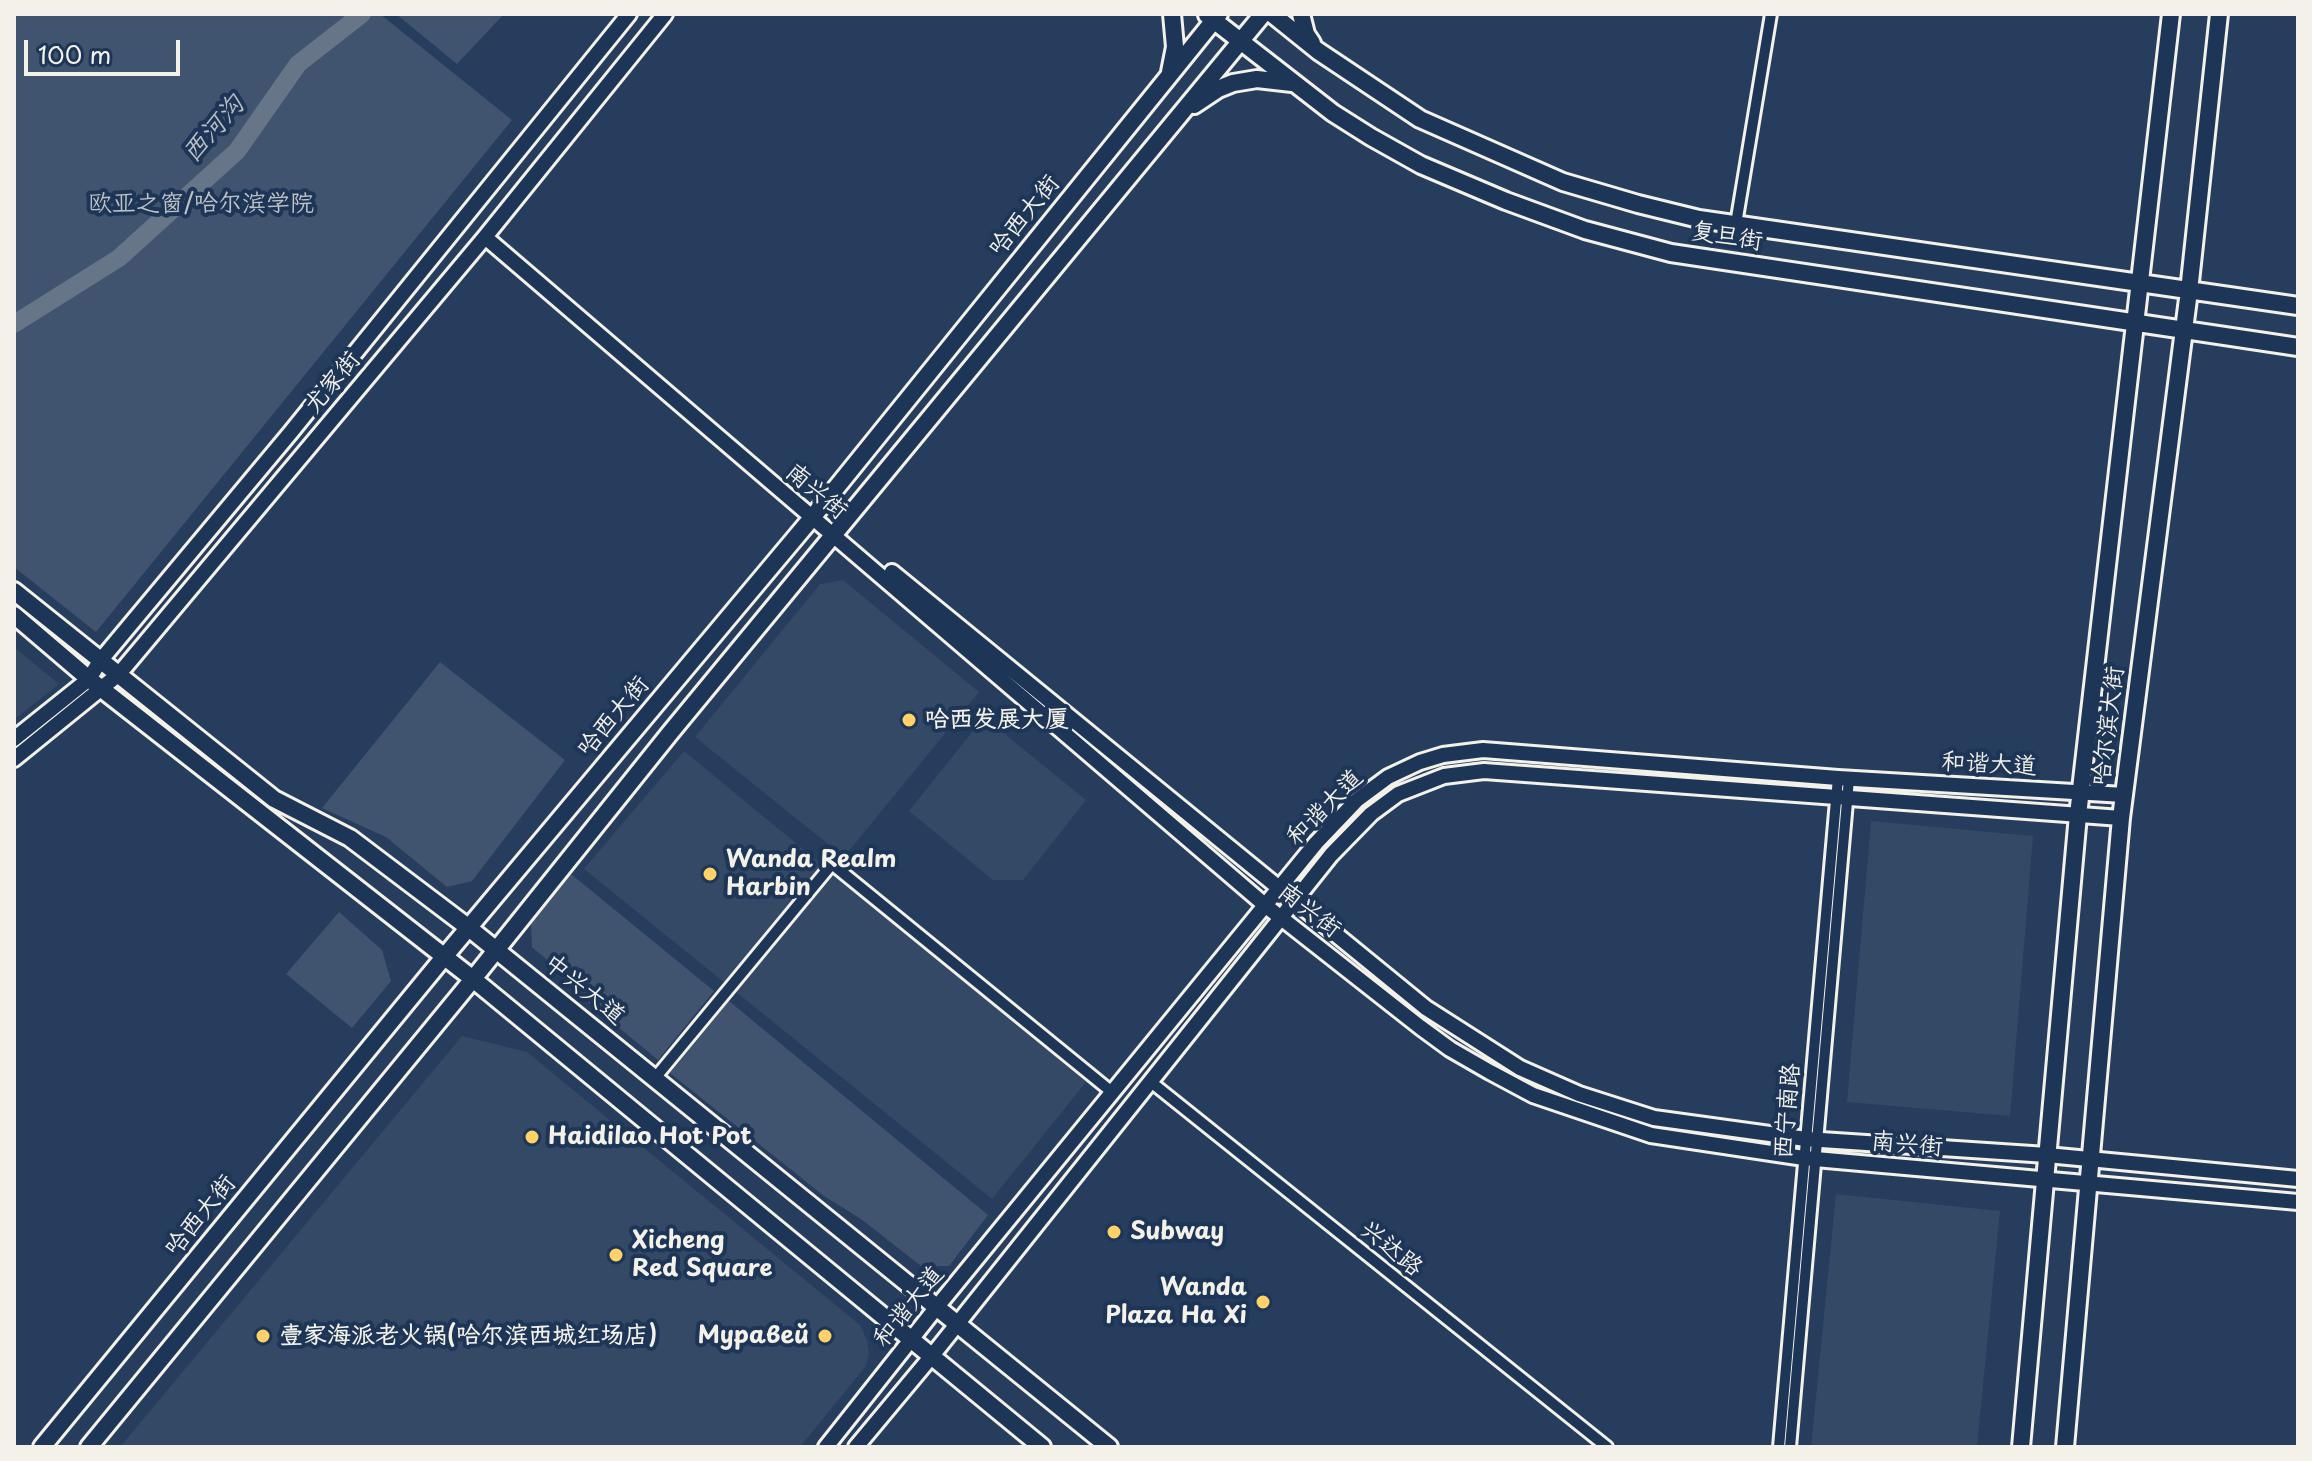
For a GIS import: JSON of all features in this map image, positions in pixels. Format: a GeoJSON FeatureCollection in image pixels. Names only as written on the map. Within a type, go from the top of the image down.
{"type":"FeatureCollection","features":[{"type":"Feature","properties":{"kind":"main road","name":"尤家街"},"geometry":{"type":"LineString","coordinates":[[14,759],[95,684],[100,661],[291,432],[629,14]]}},
{"type":"Feature","properties":{"kind":"main road","name":"尤家街"},"geometry":{"type":"LineString","coordinates":[[14,739],[95,684],[119,674],[487,233],[665,14]]}},
{"type":"Feature","properties":{"kind":"main road"},"geometry":{"type":"LineString","coordinates":[[1169,75],[1175,47],[1172,14]]}},
{"type":"Feature","properties":{"kind":"main road"},"geometry":{"type":"LineString","coordinates":[[89,1447],[1263,14]]}},
{"type":"Feature","properties":{"kind":"main road","name":"复旦街"},"geometry":{"type":"LineString","coordinates":[[1272,14],[1318,51],[1420,119],[1563,182],[1638,204],[1736,224],[2298,306]]}},
{"type":"Feature","properties":{"kind":"main road"},"geometry":{"type":"LineString","coordinates":[[1301,14],[1306,34],[1318,51]]}},
{"type":"Feature","properties":{"kind":"main road","name":"哈尔滨大街"},"geometry":{"type":"LineString","coordinates":[[2021,1447],[2080,792],[2171,14]]}},
{"type":"Feature","properties":{"kind":"main road","name":"哈尔滨大街"},"geometry":{"type":"LineString","coordinates":[[2065,1447],[2121,818],[2189,291],[2219,14]]}},
{"type":"Feature","properties":{"kind":"main road","name":"哈西大街"},"geometry":{"type":"LineString","coordinates":[[42,1447],[444,957],[814,515],[1169,75],[1213,16]]}},
{"type":"Feature","properties":{"kind":"main road","name":"复旦街"},"geometry":{"type":"LineString","coordinates":[[1213,16],[1239,42],[1358,129],[1421,165],[1585,230],[1671,253],[2298,347]]}},
{"type":"Feature","properties":{"kind":"main road"},"geometry":{"type":"LineString","coordinates":[[1177,118],[1218,89],[1233,83],[1257,79],[1295,84]]}},
{"type":"Feature","properties":{"kind":"main road","name":"南兴街"},"geometry":{"type":"LineString","coordinates":[[487,233],[814,515],[1426,1008],[1520,1068],[1579,1094],[1654,1118],[1811,1139],[2047,1155],[2298,1179]]}},
{"type":"Feature","properties":{"kind":"main road","name":"南兴街"},"geometry":{"type":"LineString","coordinates":[[836,532],[1266,906],[1450,1049],[1533,1095],[1651,1135],[1809,1159],[2298,1202]]}},
{"type":"Feature","properties":{"kind":"main road","name":"中兴大道"},"geometry":{"type":"LineString","coordinates":[[14,591],[274,799],[350,838],[469,928],[1109,1447]]}},
{"type":"Feature","properties":{"kind":"main road"},"geometry":{"type":"LineString","coordinates":[[14,615],[95,684],[473,979],[1042,1447]]}},
{"type":"Feature","properties":{"kind":"main road","name":"和谐大道"},"geometry":{"type":"LineString","coordinates":[[826,1447],[1316,843],[1370,789],[1403,770],[1443,755],[1483,750],[1844,778],[2124,795]]}},
{"type":"Feature","properties":{"kind":"main road","name":"和谐大道"},"geometry":{"type":"LineString","coordinates":[[856,1447],[1350,833],[1398,794],[1444,776],[1484,771],[2121,818]]}},
{"type":"Feature","properties":{"kind":"street"},"geometry":{"type":"LineString","coordinates":[[1736,224],[1771,14]]}},
{"type":"Feature","properties":{"kind":"street","name":"西宁南路"},"geometry":{"type":"LineString","coordinates":[[1779,1447],[1844,778]]}},
{"type":"Feature","properties":{"kind":"street"},"geometry":{"type":"LineString","coordinates":[[655,1078],[832,864],[1113,1093]]}},
{"type":"Feature","properties":{"kind":"street","name":"兴达路"},"geometry":{"type":"LineString","coordinates":[[1151,1082],[1607,1447]]}},
{"type":"Feature","properties":{"kind":"street","name":"西宁南路"},"geometry":{"type":"LineString","coordinates":[[1790,1447],[1809,1159]]}},
{"type":"Feature","properties":{"kind":"shaded area"},"geometry":{"type":"Polygon","coordinates":[[[843,580],[979,692],[844,857],[695,737],[820,584],[843,580]]]}},
{"type":"Feature","properties":{"kind":"shaded area"},"geometry":{"type":"Polygon","coordinates":[[[14,647],[59,684],[14,720],[14,647]]]}},
{"type":"Feature","properties":{"kind":"shaded area"},"geometry":{"type":"Polygon","coordinates":[[[984,717],[1086,800],[1023,880],[993,880],[909,811],[984,717]]]}},
{"type":"Feature","properties":{"kind":"shaded area"},"geometry":{"type":"Polygon","coordinates":[[[684,751],[1086,1082],[992,1199],[584,869],[684,751]]]}},
{"type":"Feature","properties":{"kind":"shaded area"},"geometry":{"type":"Polygon","coordinates":[[[1871,821],[2033,836],[2010,1116],[1847,1102],[1871,821]]]}},
{"type":"Feature","properties":{"kind":"shaded area"},"geometry":{"type":"Polygon","coordinates":[[[462,1036],[527,1052],[860,1325],[867,1340],[869,1354],[866,1366],[800,1447],[120,1447],[462,1036]]]}},
{"type":"Feature","properties":{"kind":"shaded area"},"geometry":{"type":"Polygon","coordinates":[[[1836,1194],[2000,1211],[1977,1447],[1811,1447],[1836,1194]]]}},
{"type":"Feature","properties":{"kind":"green space","name":"欧亚之窗/哈尔滨学院"},"geometry":{"type":"Polygon","coordinates":[[[14,14],[380,14],[512,120],[96,632],[14,567],[14,14]]]}},
{"type":"Feature","properties":{"kind":"green space"},"geometry":{"type":"Polygon","coordinates":[[[396,14],[504,14],[457,64],[396,14]]]}},
{"type":"Feature","properties":{"kind":"green space"},"geometry":{"type":"Polygon","coordinates":[[[440,662],[565,760],[472,881],[447,887],[386,837],[322,808],[440,662]]]}},
{"type":"Feature","properties":{"kind":"green space"},"geometry":{"type":"Polygon","coordinates":[[[571,874],[714,991],[658,1060],[589,1003],[573,982],[532,947],[531,924],[571,874]]]}},
{"type":"Feature","properties":{"kind":"green space"},"geometry":{"type":"Polygon","coordinates":[[[339,912],[382,950],[391,981],[352,1028],[286,974],[339,912]]]}},
{"type":"Feature","properties":{"kind":"green space"},"geometry":{"type":"Polygon","coordinates":[[[729,1001],[988,1215],[949,1266],[921,1266],[861,1219],[824,1196],[670,1073],[729,1001]]]}},
{"type":"Feature","properties":{"kind":"waterway","name":"西河沟"},"geometry":{"type":"LineString","coordinates":[[14,324],[119,258],[237,151],[298,64],[362,14]]}},
{"type":"Feature","properties":{"kind":"place","name":"哈西发展大厦"},"geometry":{"type":"Point","coordinates":[909,720]}},
{"type":"Feature","properties":{"kind":"place","name":"Wanda Realm Harbin"},"geometry":{"type":"Point","coordinates":[710,874]}},
{"type":"Feature","properties":{"kind":"place","name":"Haidilao Hot Pot"},"geometry":{"type":"Point","coordinates":[532,1137]}},
{"type":"Feature","properties":{"kind":"place","name":"Subway"},"geometry":{"type":"Point","coordinates":[1114,1232]}},
{"type":"Feature","properties":{"kind":"place","name":"Xicheng Red Square"},"geometry":{"type":"Point","coordinates":[616,1255]}},
{"type":"Feature","properties":{"kind":"place","name":"Wanda Plaza Ha Xi"},"geometry":{"type":"Point","coordinates":[1263,1302]}},
{"type":"Feature","properties":{"kind":"place","name":"壹家海派老火锅(哈尔滨西城红场店)"},"geometry":{"type":"Point","coordinates":[263,1336]}},
{"type":"Feature","properties":{"kind":"place","name":"Муравей"},"geometry":{"type":"Point","coordinates":[825,1336]}}]}
